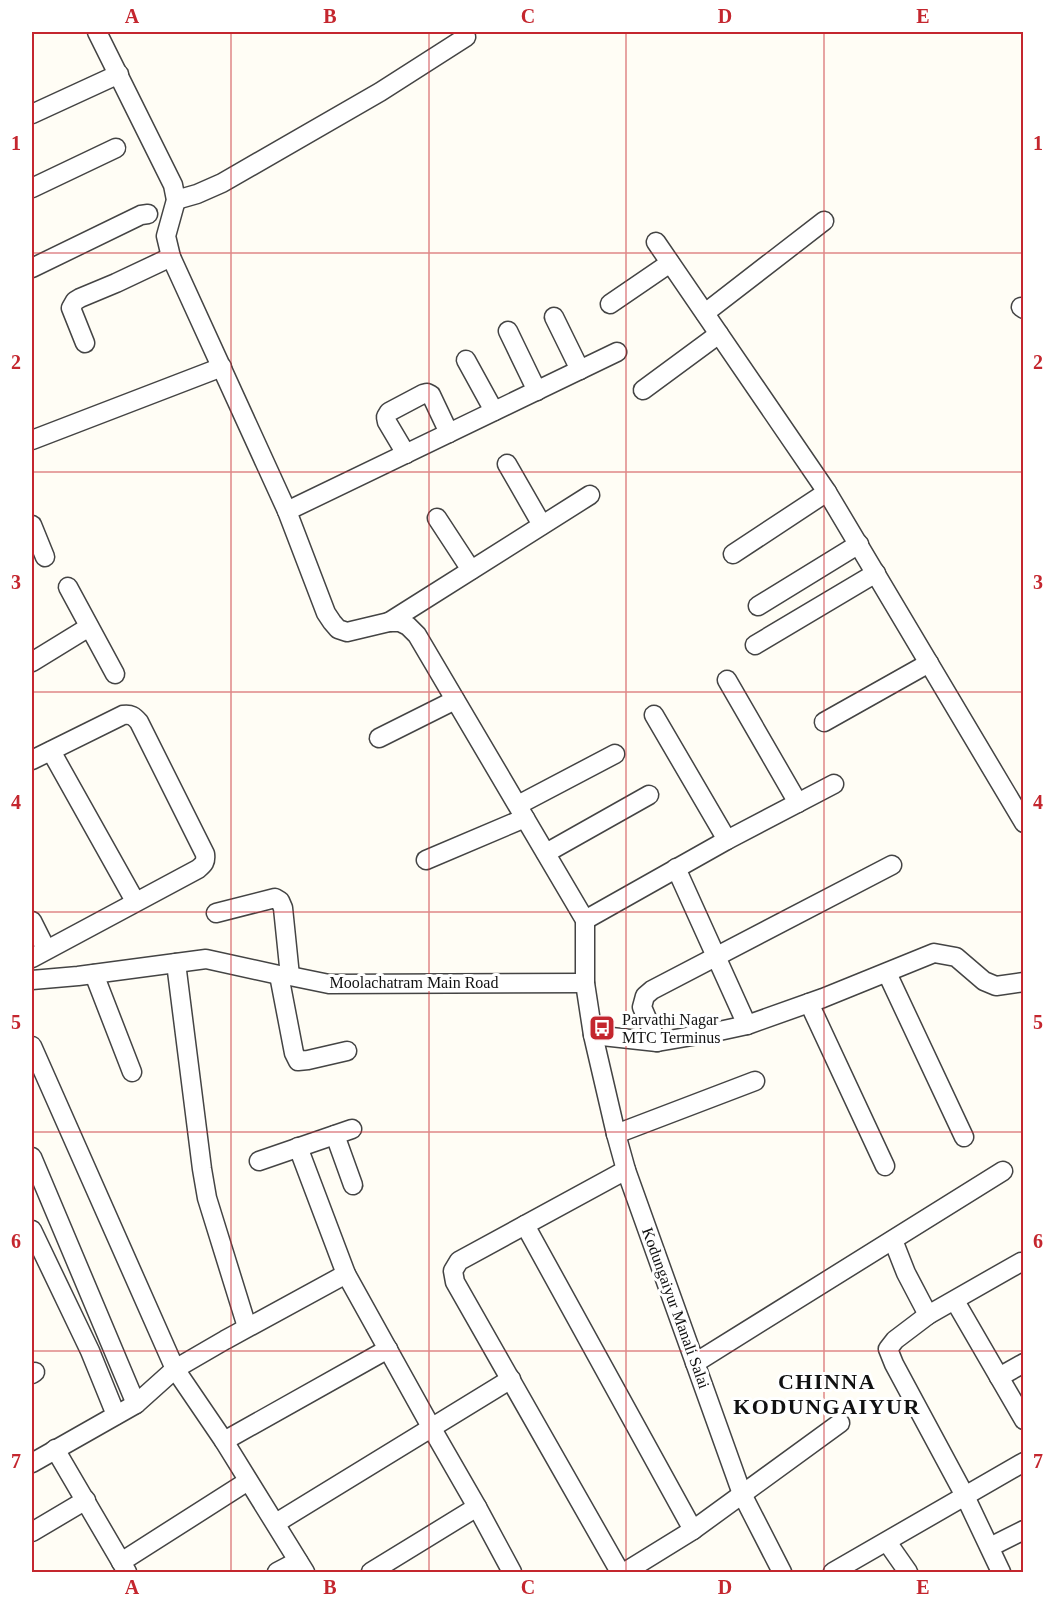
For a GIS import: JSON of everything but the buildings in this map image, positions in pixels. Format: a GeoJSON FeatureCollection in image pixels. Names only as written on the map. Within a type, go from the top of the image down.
{"type":"FeatureCollection","features":[{"type":"Feature","properties":{"kind":"street"},"geometry":{"type":"LineString","coordinates":[[97,32],[173,184],[176,200],[166,236],[171,257],[287,511],[326,613],[338,629],[347,632],[389,622],[400,622],[417,635],[585,920],[727,840],[834,784]]}},
{"type":"Feature","properties":{"kind":"street"},"geometry":{"type":"LineString","coordinates":[[176,200],[222,183],[380,92],[466,37]]}},
{"type":"Feature","properties":{"kind":"street"},"geometry":{"type":"LineString","coordinates":[[32,114],[119,74]]}},
{"type":"Feature","properties":{"kind":"street"},"geometry":{"type":"LineString","coordinates":[[32,188],[116,148]]}},
{"type":"Feature","properties":{"kind":"street"},"geometry":{"type":"LineString","coordinates":[[32,268],[141,215],[148,214]]}},
{"type":"Feature","properties":{"kind":"street"},"geometry":{"type":"LineString","coordinates":[[705,313],[824,220]]}},
{"type":"Feature","properties":{"kind":"street"},"geometry":{"type":"LineString","coordinates":[[656,242],[827,492],[1023,823]]}},
{"type":"Feature","properties":{"kind":"street"},"geometry":{"type":"LineString","coordinates":[[85,343],[71,308],[75,301],[171,257]]}},
{"type":"Feature","properties":{"kind":"street"},"geometry":{"type":"LineString","coordinates":[[610,304],[670,263]]}},
{"type":"Feature","properties":{"kind":"street"},"geometry":{"type":"LineString","coordinates":[[554,317],[580,370]]}},
{"type":"Feature","properties":{"kind":"street"},"geometry":{"type":"LineString","coordinates":[[508,331],[537,391]]}},
{"type":"Feature","properties":{"kind":"street"},"geometry":{"type":"LineString","coordinates":[[643,390],[719,334]]}},
{"type":"Feature","properties":{"kind":"street"},"geometry":{"type":"LineString","coordinates":[[287,511],[617,352]]}},
{"type":"Feature","properties":{"kind":"street"},"geometry":{"type":"LineString","coordinates":[[466,360],[494,411]]}},
{"type":"Feature","properties":{"kind":"street"},"geometry":{"type":"LineString","coordinates":[[32,440],[222,367]]}},
{"type":"Feature","properties":{"kind":"street"},"geometry":{"type":"LineString","coordinates":[[406,454],[386,417],[389,412],[423,394],[431,395],[450,433]]}},
{"type":"Feature","properties":{"kind":"street"},"geometry":{"type":"LineString","coordinates":[[507,464],[542,525]]}},
{"type":"Feature","properties":{"kind":"street"},"geometry":{"type":"LineString","coordinates":[[733,554],[827,492]]}},
{"type":"Feature","properties":{"kind":"street"},"geometry":{"type":"LineString","coordinates":[[389,622],[590,495]]}},
{"type":"Feature","properties":{"kind":"street"},"geometry":{"type":"LineString","coordinates":[[437,518],[471,570]]}},
{"type":"Feature","properties":{"kind":"street"},"geometry":{"type":"LineString","coordinates":[[32,525],[44,558]]}},
{"type":"Feature","properties":{"kind":"street"},"geometry":{"type":"LineString","coordinates":[[758,606],[859,544]]}},
{"type":"Feature","properties":{"kind":"street"},"geometry":{"type":"LineString","coordinates":[[755,645],[876,573]]}},
{"type":"Feature","properties":{"kind":"street"},"geometry":{"type":"LineString","coordinates":[[68,587],[115,674]]}},
{"type":"Feature","properties":{"kind":"street"},"geometry":{"type":"LineString","coordinates":[[32,663],[89,627]]}},
{"type":"Feature","properties":{"kind":"street"},"geometry":{"type":"LineString","coordinates":[[824,723],[929,663]]}},
{"type":"Feature","properties":{"kind":"street"},"geometry":{"type":"LineString","coordinates":[[727,680],[798,803]]}},
{"type":"Feature","properties":{"kind":"street"},"geometry":{"type":"LineString","coordinates":[[379,738],[455,700]]}},
{"type":"Feature","properties":{"kind":"street"},"geometry":{"type":"LineString","coordinates":[[32,760],[123,715],[135,716],[206,859],[198,869],[39,953],[32,921]]}},
{"type":"Feature","properties":{"kind":"street"},"geometry":{"type":"LineString","coordinates":[[654,715],[727,840]]}},
{"type":"Feature","properties":{"kind":"street"},"geometry":{"type":"LineString","coordinates":[[51,750],[135,901]]}},
{"type":"Feature","properties":{"kind":"street"},"geometry":{"type":"LineString","coordinates":[[426,860],[521,812],[615,754]]}},
{"type":"Feature","properties":{"kind":"street"},"geometry":{"type":"LineString","coordinates":[[546,853],[649,795]]}},
{"type":"Feature","properties":{"kind":"street"},"geometry":{"type":"LineString","coordinates":[[657,1042],[642,1007],[645,996],[652,990],[892,865]]}},
{"type":"Feature","properties":{"kind":"street"},"geometry":{"type":"LineString","coordinates":[[676,868],[747,1025]]}},
{"type":"Feature","properties":{"kind":"street"},"geometry":{"type":"LineString","coordinates":[[216,913],[275,898],[280,901],[283,908],[285,976],[294,1053],[298,1061],[346,1051]]}},
{"type":"Feature","properties":{"kind":"street","name":"Kodungaiyur Manali Salai"},"geometry":{"type":"LineString","coordinates":[[585,920],[585,983],[593,1035],[626,1170],[742,1494],[782,1572]]}},
{"type":"Feature","properties":{"kind":"street"},"geometry":{"type":"LineString","coordinates":[[593,1035],[657,1042],[747,1025],[809,1004],[934,953],[956,957],[984,981],[996,986],[1023,982]]}},
{"type":"Feature","properties":{"kind":"street","name":"Moolachatram Main Road"},"geometry":{"type":"LineString","coordinates":[[32,980],[206,959],[329,984],[585,983]]}},
{"type":"Feature","properties":{"kind":"street"},"geometry":{"type":"LineString","coordinates":[[176,963],[202,1169],[210,1208],[247,1327]]}},
{"type":"Feature","properties":{"kind":"street"},"geometry":{"type":"LineString","coordinates":[[887,973],[964,1137]]}},
{"type":"Feature","properties":{"kind":"street"},"geometry":{"type":"LineString","coordinates":[[94,974],[132,1072]]}},
{"type":"Feature","properties":{"kind":"street"},"geometry":{"type":"LineString","coordinates":[[809,1004],[885,1166]]}},
{"type":"Feature","properties":{"kind":"street"},"geometry":{"type":"LineString","coordinates":[[32,1046],[175,1369],[224,1441],[302,1567],[278,1572]]}},
{"type":"Feature","properties":{"kind":"street"},"geometry":{"type":"LineString","coordinates":[[616,1134],[755,1081]]}},
{"type":"Feature","properties":{"kind":"street"},"geometry":{"type":"LineString","coordinates":[[259,1161],[344,1132],[353,1185]]}},
{"type":"Feature","properties":{"kind":"street"},"geometry":{"type":"LineString","coordinates":[[298,1148],[346,1274],[512,1572]]}},
{"type":"Feature","properties":{"kind":"street"},"geometry":{"type":"LineString","coordinates":[[32,1157],[136,1404]]}},
{"type":"Feature","properties":{"kind":"street"},"geometry":{"type":"LineString","coordinates":[[626,1170],[459,1261],[453,1271],[455,1282],[622,1572],[693,1530],[840,1423]]}},
{"type":"Feature","properties":{"kind":"street"},"geometry":{"type":"LineString","coordinates":[[695,1363],[1003,1171]]}},
{"type":"Feature","properties":{"kind":"street"},"geometry":{"type":"LineString","coordinates":[[525,1225],[693,1530]]}},
{"type":"Feature","properties":{"kind":"street"},"geometry":{"type":"LineString","coordinates":[[32,1230],[90,1351],[116,1415]]}},
{"type":"Feature","properties":{"kind":"street"},"geometry":{"type":"LineString","coordinates":[[893,1240],[906,1273],[928,1315]]}},
{"type":"Feature","properties":{"kind":"street"},"geometry":{"type":"LineString","coordinates":[[1001,1572],[965,1496],[888,1349],[895,1340],[928,1315],[1021,1262]]}},
{"type":"Feature","properties":{"kind":"street"},"geometry":{"type":"LineString","coordinates":[[32,1463],[136,1404],[175,1369],[346,1274]]}},
{"type":"Feature","properties":{"kind":"street"},"geometry":{"type":"LineString","coordinates":[[955,1301],[1023,1420]]}},
{"type":"Feature","properties":{"kind":"street"},"geometry":{"type":"LineString","coordinates":[[224,1441],[388,1349]]}},
{"type":"Feature","properties":{"kind":"street"},"geometry":{"type":"LineString","coordinates":[[999,1377],[1023,1363]]}},
{"type":"Feature","properties":{"kind":"street"},"geometry":{"type":"LineString","coordinates":[[276,1523],[511,1379]]}},
{"type":"Feature","properties":{"kind":"street"},"geometry":{"type":"LineString","coordinates":[[55,1449],[124,1569],[248,1481]]}},
{"type":"Feature","properties":{"kind":"street"},"geometry":{"type":"LineString","coordinates":[[833,1572],[1023,1462]]}},
{"type":"Feature","properties":{"kind":"street"},"geometry":{"type":"LineString","coordinates":[[32,1532],[86,1500]]}},
{"type":"Feature","properties":{"kind":"street"},"geometry":{"type":"LineString","coordinates":[[371,1572],[477,1507]]}},
{"type":"Feature","properties":{"kind":"street"},"geometry":{"type":"LineString","coordinates":[[990,1547],[1023,1530]]}},
{"type":"Feature","properties":{"kind":"street"},"geometry":{"type":"LineString","coordinates":[[886,1542],[908,1572]]}},
{"type":"Feature","properties":{"kind":"place","name":"Parvathi Nagar MTC Terminus"},"geometry":{"type":"Point","coordinates":[602,1028]}},
{"type":"Feature","properties":{"kind":"district","name":"CHINNA KODUNGAIYUR"},"geometry":{"type":"Point","coordinates":[827,1394]}}]}
